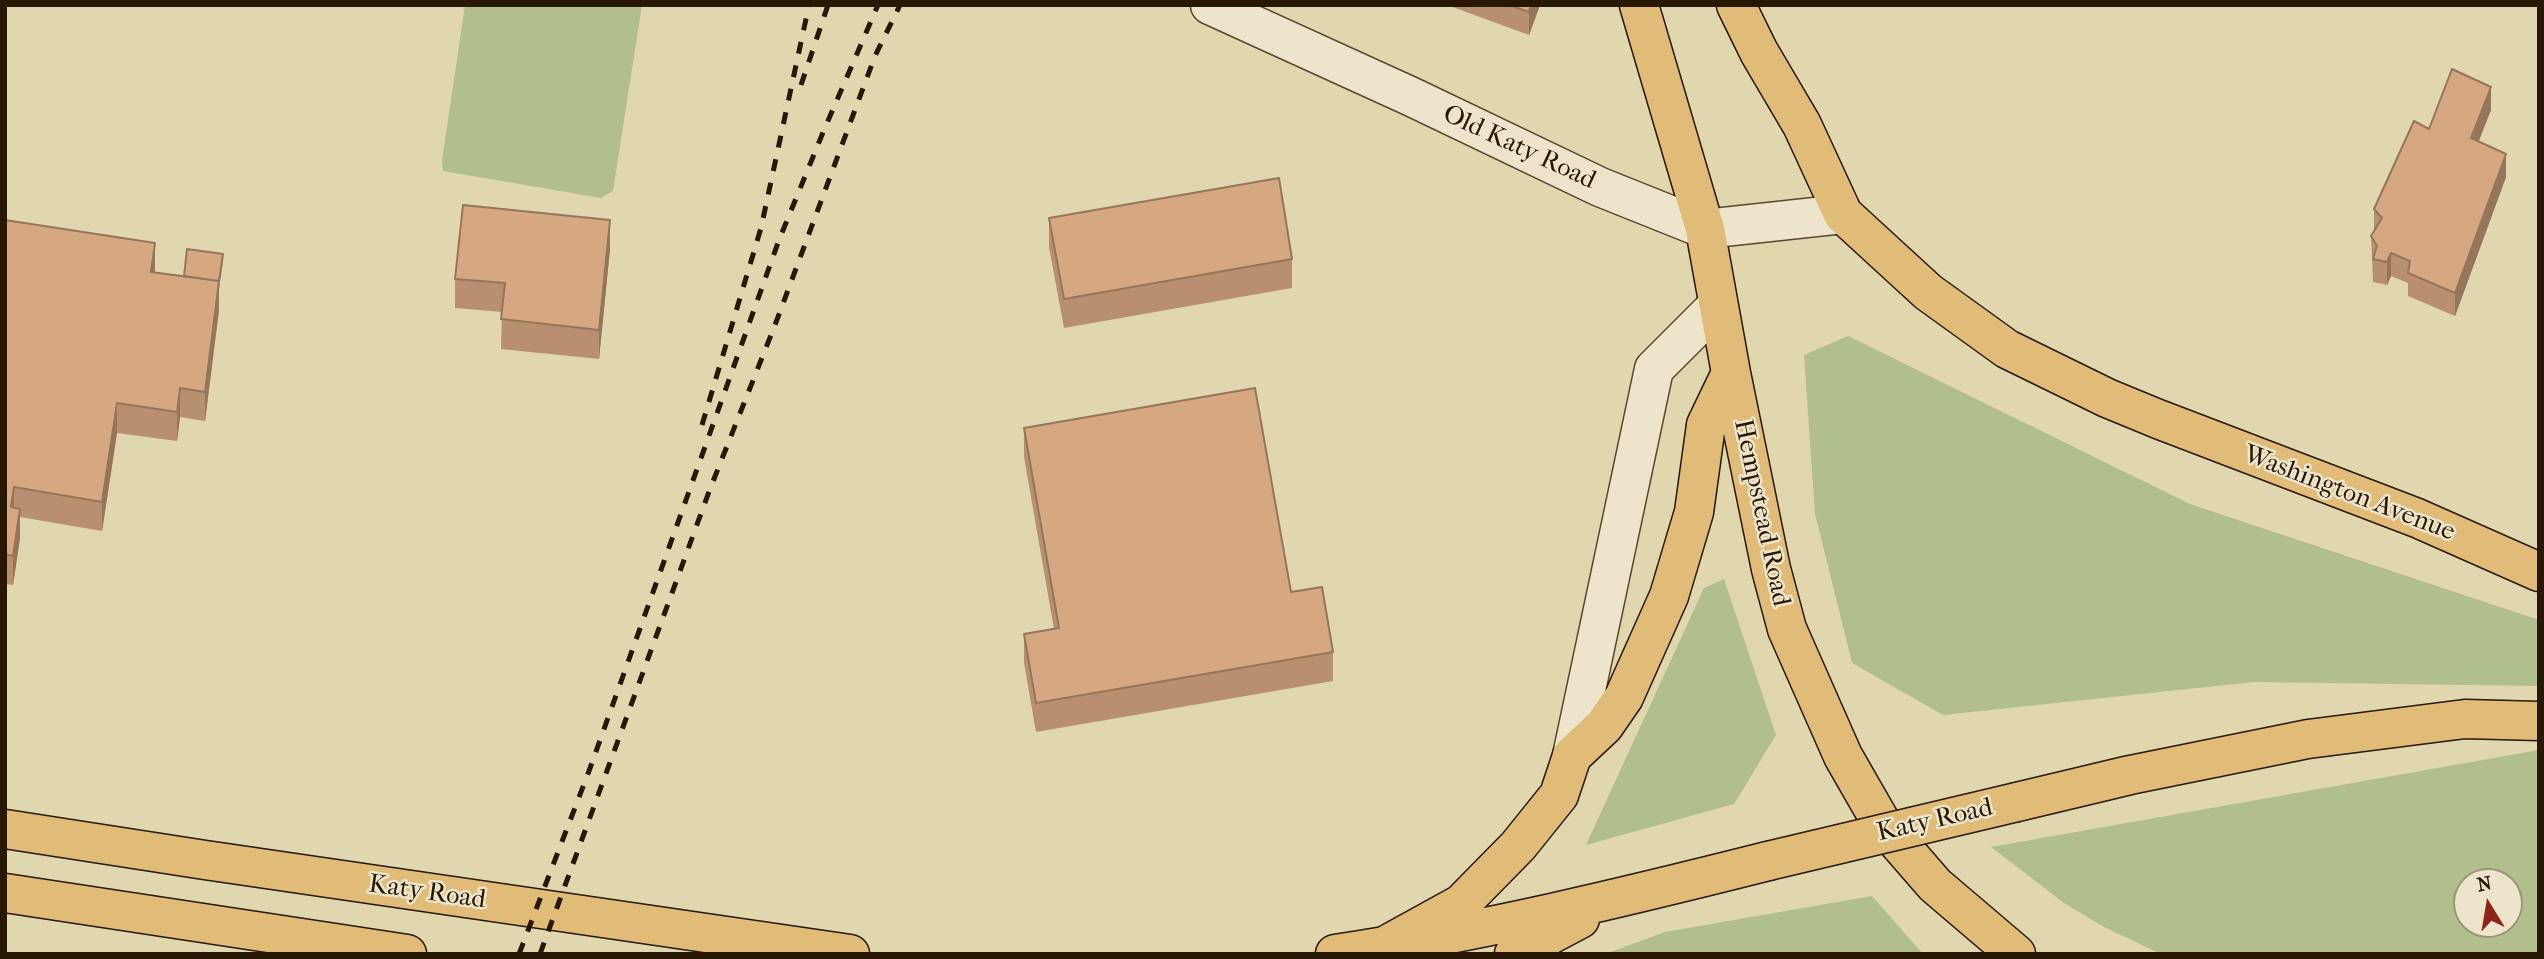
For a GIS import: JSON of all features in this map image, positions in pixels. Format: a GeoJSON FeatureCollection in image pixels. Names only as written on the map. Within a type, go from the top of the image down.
{"type":"FeatureCollection","features":[{"type":"Feature","properties":{"kind":"main road","name":"Hempstead Road"},"geometry":{"type":"LineString","coordinates":[[1639,5],[1705,229],[1771,569],[1787,629],[1843,756],[1882,824],[1935,885],[2016,954]]}},
{"type":"Feature","properties":{"kind":"main road"},"geometry":{"type":"LineString","coordinates":[[1736,5],[1759,52],[1802,125],[1843,214]]}},
{"type":"Feature","properties":{"kind":"main road","name":"Washington Avenue"},"geometry":{"type":"LineString","coordinates":[[1843,214],[1928,292],[2007,349],[2107,398],[2417,518],[2539,572]]}},
{"type":"Feature","properties":{"kind":"main road"},"geometry":{"type":"LineString","coordinates":[[1383,947],[1461,904],[1518,846],[1559,795],[1572,755],[1604,726],[1624,697],[1664,607],[1694,512],[1706,425],[1731,373]]}},
{"type":"Feature","properties":{"kind":"main road","name":"Katy Road"},"geometry":{"type":"LineString","coordinates":[[1335,954],[1383,947],[1619,899],[2130,775],[2308,739],[2465,719],[2539,721]]}},
{"type":"Feature","properties":{"kind":"main road","name":"Katy Road"},"geometry":{"type":"LineString","coordinates":[[5,829],[850,954]]}},
{"type":"Feature","properties":{"kind":"main road"},"geometry":{"type":"LineString","coordinates":[[5,894],[407,954]]}},
{"type":"Feature","properties":{"kind":"main road"},"geometry":{"type":"LineString","coordinates":[[1514,954],[1619,899]]}},
{"type":"Feature","properties":{"kind":"street","name":"Old Katy Road"},"geometry":{"type":"LineString","coordinates":[[1210,5],[1601,187],[1705,229],[1843,214]]}},
{"type":"Feature","properties":{"kind":"street"},"geometry":{"type":"LineString","coordinates":[[1572,755],[1654,369],[1718,305]]}},
{"type":"Feature","properties":{"kind":"green space"},"geometry":{"type":"Polygon","coordinates":[[[465,5],[642,5],[613,191],[601,198],[443,171],[442,161],[465,5]]]}},
{"type":"Feature","properties":{"kind":"green space"},"geometry":{"type":"Polygon","coordinates":[[[1848,336],[2190,504],[2539,620],[2539,686],[2254,682],[1943,715],[1852,663],[1815,514],[1804,355],[1848,336]]]}},
{"type":"Feature","properties":{"kind":"green space"},"geometry":{"type":"Polygon","coordinates":[[[1724,579],[1776,735],[1734,804],[1586,845],[1704,588],[1724,579]]]}},
{"type":"Feature","properties":{"kind":"green space"},"geometry":{"type":"Polygon","coordinates":[[[2539,750],[2539,954],[2161,954],[2104,927],[2064,903],[1991,847],[2539,750]]]}},
{"type":"Feature","properties":{"kind":"green space"},"geometry":{"type":"Polygon","coordinates":[[[1872,896],[1923,954],[1605,954],[1665,932],[1872,896]]]}},
{"type":"Feature","properties":{"kind":"building"},"geometry":{"type":"Polygon","coordinates":[[[1509,5],[1531,5],[1529,12],[1509,5]]]}},
{"type":"Feature","properties":{"kind":"building"},"geometry":{"type":"Polygon","coordinates":[[[2452,69],[2491,87],[2471,138],[2506,154],[2455,293],[2408,273],[2410,261],[2391,253],[2387,262],[2373,259],[2377,246],[2371,236],[2382,218],[2374,209],[2414,121],[2429,129],[2452,69]]]}},
{"type":"Feature","properties":{"kind":"building"},"geometry":{"type":"Polygon","coordinates":[[[1279,178],[1292,259],[1064,299],[1049,218],[1279,178]]]}},
{"type":"Feature","properties":{"kind":"building"},"geometry":{"type":"Polygon","coordinates":[[[463,205],[610,220],[599,330],[501,319],[505,283],[455,279],[463,205]]]}},
{"type":"Feature","properties":{"kind":"building"},"geometry":{"type":"Polygon","coordinates":[[[5,220],[155,243],[151,272],[219,281],[205,392],[180,388],[177,412],[117,403],[102,502],[14,487],[11,507],[20,509],[13,556],[5,554],[5,220]]]}},
{"type":"Feature","properties":{"kind":"building"},"geometry":{"type":"Polygon","coordinates":[[[187,249],[223,254],[219,281],[184,276],[187,249]]]}},
{"type":"Feature","properties":{"kind":"building"},"geometry":{"type":"Polygon","coordinates":[[[1255,388],[1291,592],[1322,587],[1333,652],[1036,703],[1024,634],[1059,628],[1024,428],[1255,388]]]}},
{"type":"Feature","properties":{"kind":"railway"},"geometry":{"type":"LineString","coordinates":[[702,425],[761,228],[809,5]]}},
{"type":"Feature","properties":{"kind":"railway"},"geometry":{"type":"LineString","coordinates":[[801,85],[828,5]]}},
{"type":"Feature","properties":{"kind":"railway"},"geometry":{"type":"LineString","coordinates":[[519,954],[589,771],[779,240],[878,5]]}},
{"type":"Feature","properties":{"kind":"railway"},"geometry":{"type":"LineString","coordinates":[[540,954],[710,489],[775,325],[875,56],[900,5]]}}]}
